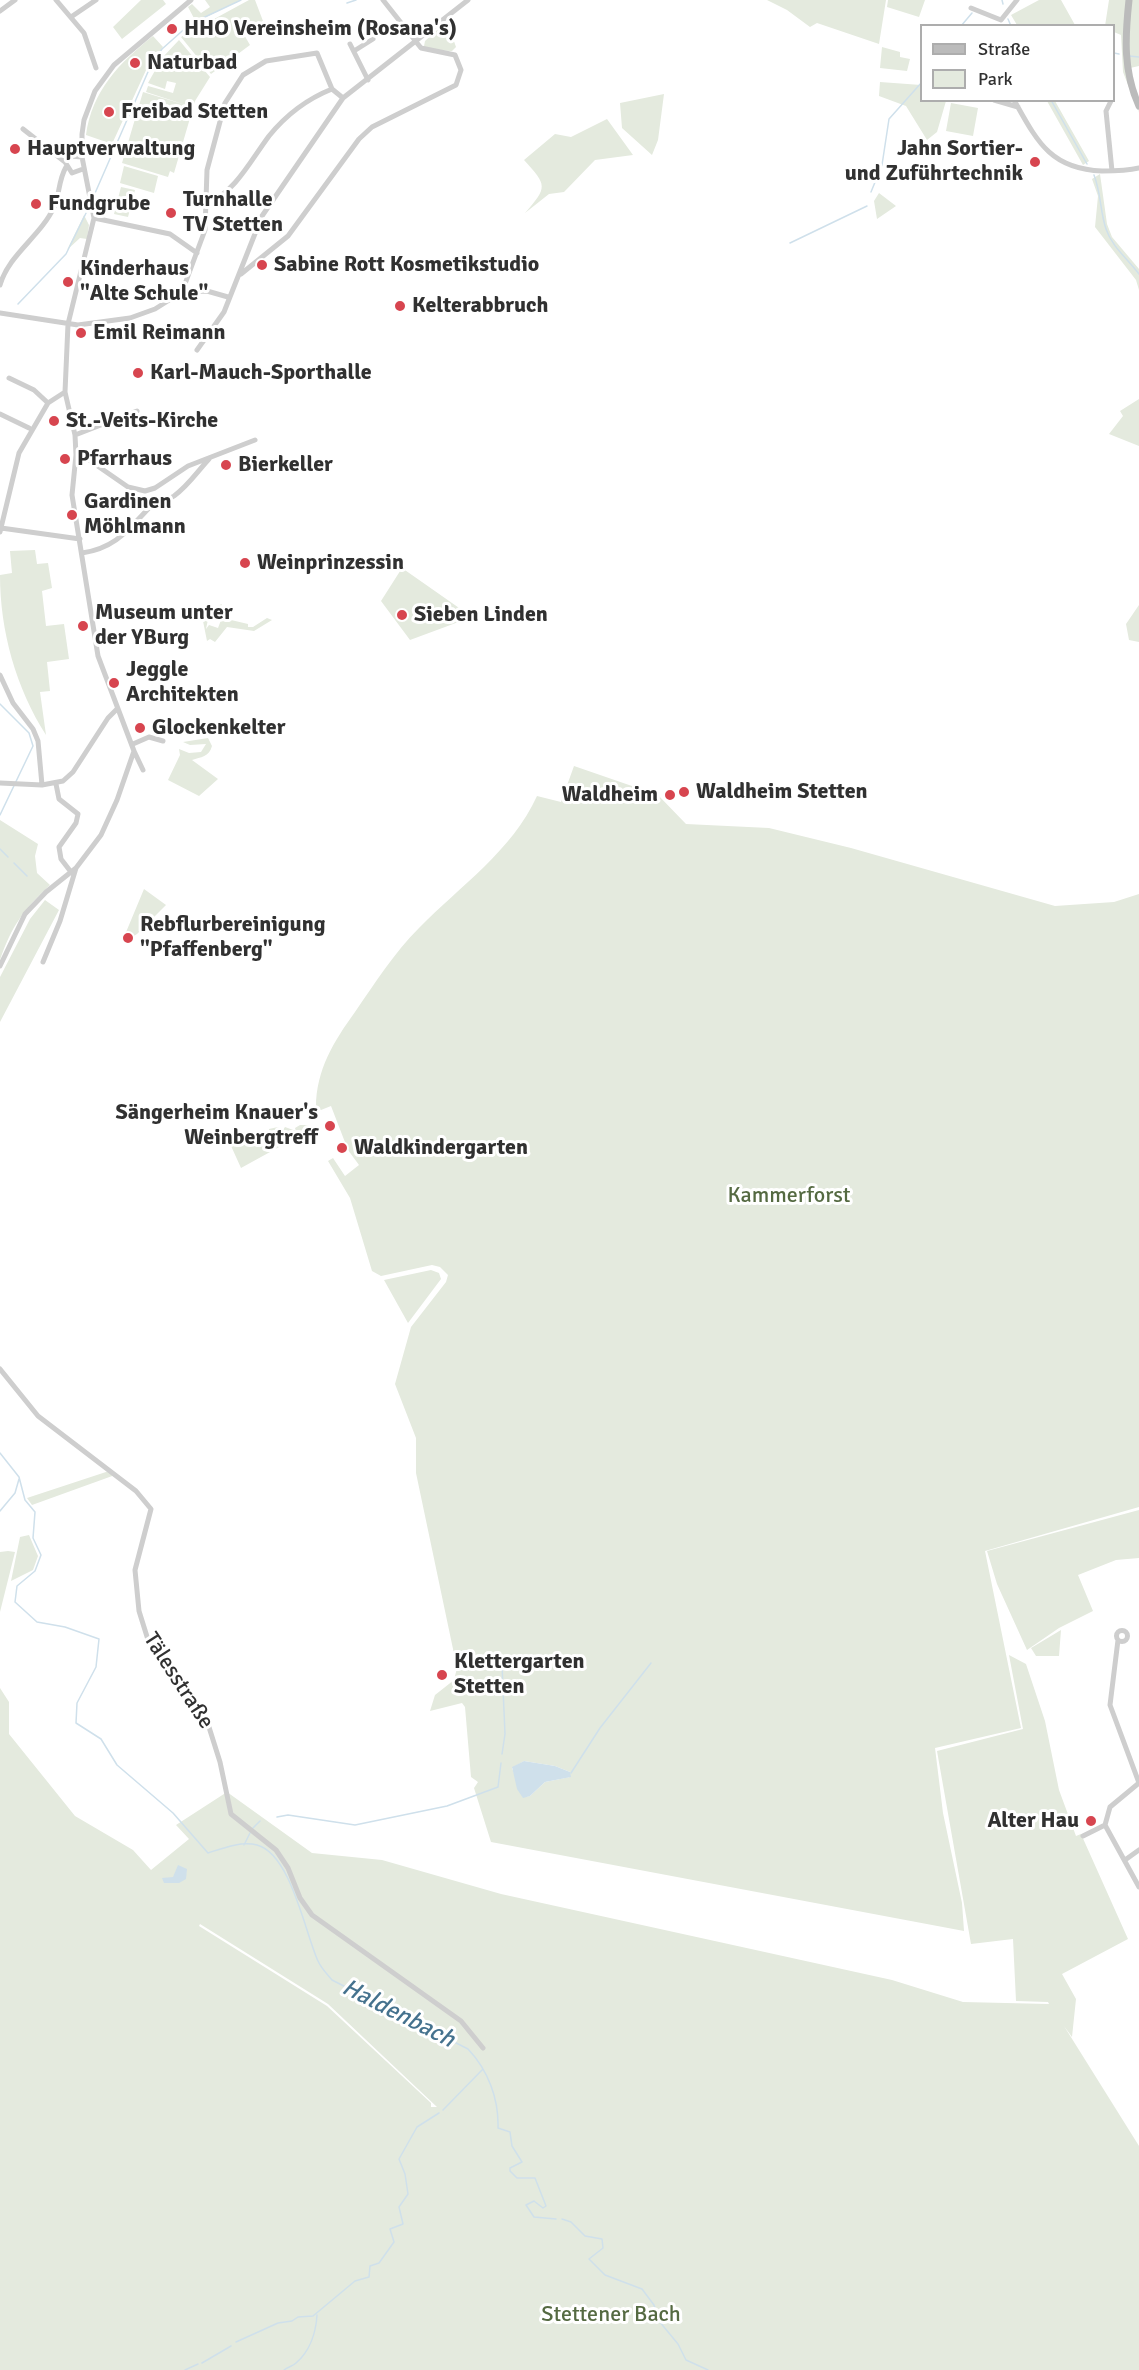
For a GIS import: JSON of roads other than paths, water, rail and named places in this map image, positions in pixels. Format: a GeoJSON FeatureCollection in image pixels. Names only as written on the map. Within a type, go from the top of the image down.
{"type":"FeatureCollection","features":[{"type":"Feature","properties":{"kind":"main road"},"geometry":{"type":"LineString","coordinates":[[1129,0],[1125,35],[1126,60],[1130,84],[1139,106]]}},
{"type":"Feature","properties":{"kind":"street"},"geometry":{"type":"LineString","coordinates":[[0,11],[15,0]]}},
{"type":"Feature","properties":{"kind":"street"},"geometry":{"type":"LineString","coordinates":[[56,0],[84,33],[96,68]]}},
{"type":"Feature","properties":{"kind":"street"},"geometry":{"type":"LineString","coordinates":[[71,17],[96,0]]}},
{"type":"Feature","properties":{"kind":"street"},"geometry":{"type":"LineString","coordinates":[[143,770],[98,656],[72,495],[76,455],[75,435],[65,392],[68,324],[94,218],[82,157],[84,120],[102,80],[134,46],[191,0]]}},
{"type":"Feature","properties":{"kind":"street"},"geometry":{"type":"LineString","coordinates":[[240,276],[288,236],[325,186],[340,160],[372,127],[456,85],[461,70],[455,55],[427,50],[414,43],[383,0]]}},
{"type":"Feature","properties":{"kind":"street"},"geometry":{"type":"LineString","coordinates":[[197,350],[224,312],[228,297],[240,276],[266,210],[343,99],[468,0]]}},
{"type":"Feature","properties":{"kind":"street"},"geometry":{"type":"LineString","coordinates":[[971,8],[1000,20],[1017,0]]}},
{"type":"Feature","properties":{"kind":"street"},"geometry":{"type":"LineString","coordinates":[[354,51],[373,39]]}},
{"type":"Feature","properties":{"kind":"street"},"geometry":{"type":"LineString","coordinates":[[350,44],[368,80]]}},
{"type":"Feature","properties":{"kind":"street"},"geometry":{"type":"LineString","coordinates":[[182,292],[206,230],[207,170],[225,103],[243,75],[266,60],[317,53],[332,89],[343,99]]}},
{"type":"Feature","properties":{"kind":"street"},"geometry":{"type":"LineString","coordinates":[[207,205],[221,197],[239,180],[270,136],[290,114],[314,96],[332,89]]}},
{"type":"Feature","properties":{"kind":"street"},"geometry":{"type":"LineString","coordinates":[[1001,102],[1018,107]]}},
{"type":"Feature","properties":{"kind":"street"},"geometry":{"type":"LineString","coordinates":[[1015,102],[1040,144],[1058,161],[1070,167],[1112,171],[1139,168]]}},
{"type":"Feature","properties":{"kind":"street"},"geometry":{"type":"LineString","coordinates":[[1110,102],[1106,111],[1112,171]]}},
{"type":"Feature","properties":{"kind":"street"},"geometry":{"type":"LineString","coordinates":[[23,129],[66,164],[72,173],[84,169]]}},
{"type":"Feature","properties":{"kind":"street"},"geometry":{"type":"LineString","coordinates":[[0,285],[4,271],[54,207],[58,180],[70,156],[82,157]]}},
{"type":"Feature","properties":{"kind":"street"},"geometry":{"type":"LineString","coordinates":[[94,218],[170,234],[197,253]]}},
{"type":"Feature","properties":{"kind":"street"},"geometry":{"type":"LineString","coordinates":[[0,313],[68,324],[130,318],[155,309],[182,292],[207,291],[228,297]]}},
{"type":"Feature","properties":{"kind":"street"},"geometry":{"type":"LineString","coordinates":[[9,378],[34,390],[48,403]]}},
{"type":"Feature","properties":{"kind":"street"},"geometry":{"type":"LineString","coordinates":[[65,392],[48,403],[30,428],[15,464],[1,530],[80,539]]}},
{"type":"Feature","properties":{"kind":"street"},"geometry":{"type":"LineString","coordinates":[[75,435],[137,411]]}},
{"type":"Feature","properties":{"kind":"street"},"geometry":{"type":"LineString","coordinates":[[0,414],[30,428]]}},
{"type":"Feature","properties":{"kind":"street"},"geometry":{"type":"LineString","coordinates":[[76,455],[89,460],[128,487],[145,491],[155,488],[188,466],[255,441]]}},
{"type":"Feature","properties":{"kind":"street"},"geometry":{"type":"LineString","coordinates":[[82,553],[110,546],[150,507],[164,502],[189,484],[212,457]]}},
{"type":"Feature","properties":{"kind":"street"},"geometry":{"type":"LineString","coordinates":[[0,675],[13,703],[33,729],[38,741],[42,785]]}},
{"type":"Feature","properties":{"kind":"street"},"geometry":{"type":"LineString","coordinates":[[0,783],[57,784],[73,772],[94,736],[117,709]]}},
{"type":"Feature","properties":{"kind":"street"},"geometry":{"type":"LineString","coordinates":[[133,744],[149,737],[163,741]]}},
{"type":"Feature","properties":{"kind":"street"},"geometry":{"type":"LineString","coordinates":[[0,966],[25,914],[46,892],[76,868],[101,835],[117,800],[134,751]]}},
{"type":"Feature","properties":{"kind":"street"},"geometry":{"type":"LineString","coordinates":[[57,784],[58,799],[78,814],[76,823],[59,847],[61,859],[71,872]]}},
{"type":"Feature","properties":{"kind":"street"},"geometry":{"type":"LineString","coordinates":[[43,962],[60,921],[76,868]]}},
{"type":"Feature","properties":{"kind":"street","name":"Tälesstraße"},"geometry":{"type":"LineString","coordinates":[[0,1369],[38,1416],[136,1491],[151,1509],[135,1570],[141,1623],[149,1643],[163,1665],[208,1724],[220,1762],[231,1814],[276,1850],[284,1861],[298,1895],[312,1916],[461,2021],[483,2048]]}},
{"type":"Feature","properties":{"kind":"street"},"geometry":{"type":"LineString","coordinates":[[1118,1640],[1110,1705],[1139,1782],[1110,1807],[1105,1825],[1139,1887]]}},
{"type":"Feature","properties":{"kind":"street"},"geometry":{"type":"LineString","coordinates":[[1083,1836],[1105,1825]]}},
{"type":"Feature","properties":{"kind":"street"},"geometry":{"type":"LineString","coordinates":[[1125,1860],[1139,1850]]}},
{"type":"Feature","properties":{"kind":"water"},"geometry":{"type":"Polygon","coordinates":[[[524,1761],[555,1766],[570,1772],[571,1777],[545,1782],[530,1796],[523,1798],[517,1789],[512,1767],[524,1761]]]}},
{"type":"Feature","properties":{"kind":"water"},"geometry":{"type":"Polygon","coordinates":[[[178,1865],[187,1869],[186,1879],[179,1883],[164,1883],[162,1878],[173,1877],[178,1865]]]}},
{"type":"Feature","properties":{"kind":"waterway","name":"Haldenbach"},"geometry":{"type":"LineString","coordinates":[[92,200],[151,65],[162,49],[190,24],[241,0]]}},
{"type":"Feature","properties":{"kind":"waterway"},"geometry":{"type":"LineString","coordinates":[[347,3],[356,0]]}},
{"type":"Feature","properties":{"kind":"waterway"},"geometry":{"type":"LineString","coordinates":[[1002,0],[1003,4]]}},
{"type":"Feature","properties":{"kind":"waterway"},"geometry":{"type":"LineString","coordinates":[[963,24],[972,13]]}},
{"type":"Feature","properties":{"kind":"waterway"},"geometry":{"type":"LineString","coordinates":[[1008,19],[1010,24]]}},
{"type":"Feature","properties":{"kind":"waterway"},"geometry":{"type":"LineString","coordinates":[[1115,53],[1119,54]]}},
{"type":"Feature","properties":{"kind":"waterway"},"geometry":{"type":"LineString","coordinates":[[1129,56],[1139,57]]}},
{"type":"Feature","properties":{"kind":"waterway"},"geometry":{"type":"LineString","coordinates":[[871,192],[882,165],[889,119],[920,84]]}},
{"type":"Feature","properties":{"kind":"waterway"},"geometry":{"type":"LineString","coordinates":[[1052,102],[1087,164]]}},
{"type":"Feature","properties":{"kind":"waterway"},"geometry":{"type":"LineString","coordinates":[[1094,175],[1109,235],[1139,274]]}},
{"type":"Feature","properties":{"kind":"waterway"},"geometry":{"type":"LineString","coordinates":[[790,243],[867,206]]}},
{"type":"Feature","properties":{"kind":"waterway","name":"Haldenbach"},"geometry":{"type":"LineString","coordinates":[[18,304],[66,254],[89,207]]}},
{"type":"Feature","properties":{"kind":"waterway","name":"Haldenbach"},"geometry":{"type":"LineString","coordinates":[[0,704],[29,733],[33,746],[0,815]]}},
{"type":"Feature","properties":{"kind":"waterway"},"geometry":{"type":"LineString","coordinates":[[0,849],[8,857]]}},
{"type":"Feature","properties":{"kind":"waterway"},"geometry":{"type":"LineString","coordinates":[[14,863],[27,876]]}},
{"type":"Feature","properties":{"kind":"waterway","name":"Haldenbach"},"geometry":{"type":"LineString","coordinates":[[0,1453],[19,1477],[25,1500],[35,1512],[33,1538],[41,1555],[35,1571],[17,1586],[15,1602],[37,1622],[65,1627],[99,1639],[96,1667],[77,1703],[76,1723],[101,1739],[117,1765],[173,1813],[208,1853],[245,1844],[257,1845],[269,1851],[288,1878],[318,1961],[332,1980],[468,2049],[481,2066],[491,2086],[497,2106],[498,2128],[510,2132],[512,2146],[522,2162],[510,2168],[510,2171],[517,2178],[535,2178],[546,2206],[543,2208],[534,2201],[526,2205],[534,2217],[556,2219]]}},
{"type":"Feature","properties":{"kind":"waterway"},"geometry":{"type":"LineString","coordinates":[[0,1511],[15,1493],[19,1479]]}},
{"type":"Feature","properties":{"kind":"waterway"},"geometry":{"type":"LineString","coordinates":[[571,1773],[600,1728],[651,1663]]}},
{"type":"Feature","properties":{"kind":"waterway"},"geometry":{"type":"LineString","coordinates":[[502,1665],[505,1734],[502,1754]]}},
{"type":"Feature","properties":{"kind":"waterway"},"geometry":{"type":"LineString","coordinates":[[277,1817],[288,1815],[355,1825],[447,1806],[498,1787],[501,1763]]}},
{"type":"Feature","properties":{"kind":"waterway"},"geometry":{"type":"LineString","coordinates":[[252,1829],[260,1821]]}},
{"type":"Feature","properties":{"kind":"waterway"},"geometry":{"type":"LineString","coordinates":[[244,1845],[250,1833]]}},
{"type":"Feature","properties":{"kind":"waterway"},"geometry":{"type":"LineString","coordinates":[[443,2110],[482,2070]]}},
{"type":"Feature","properties":{"kind":"waterway"},"geometry":{"type":"LineString","coordinates":[[236,2342],[278,2323],[292,2321],[298,2317],[313,2316],[355,2281],[369,2277],[370,2266],[379,2263],[394,2242],[390,2229],[403,2224],[399,2207],[408,2194],[405,2174],[399,2159],[417,2127],[439,2113]]}},
{"type":"Feature","properties":{"kind":"waterway","name":"Stettener Bach"},"geometry":{"type":"LineString","coordinates":[[562,2219],[571,2222],[585,2236],[602,2239],[603,2248],[589,2259],[605,2275],[642,2289],[654,2305],[659,2321],[678,2344],[686,2360],[708,2370]]}},
{"type":"Feature","properties":{"kind":"waterway"},"geometry":{"type":"LineString","coordinates":[[284,2370],[296,2363],[309,2347],[317,2315]]}},
{"type":"Feature","properties":{"kind":"waterway"},"geometry":{"type":"LineString","coordinates":[[202,2363],[231,2346]]}},
{"type":"Feature","properties":{"kind":"waterway"},"geometry":{"type":"LineString","coordinates":[[185,2370],[198,2364]]}},
{"type":"Feature","properties":{"kind":"place","name":"HHO Vereinsheim (Rosana's)"},"geometry":{"type":"Point","coordinates":[172,29]}},
{"type":"Feature","properties":{"kind":"place","name":"Naturbad"},"geometry":{"type":"Point","coordinates":[135,63]}},
{"type":"Feature","properties":{"kind":"place","name":"Freibad Stetten"},"geometry":{"type":"Point","coordinates":[109,112]}},
{"type":"Feature","properties":{"kind":"place","name":"Hauptverwaltung"},"geometry":{"type":"Point","coordinates":[15,149]}},
{"type":"Feature","properties":{"kind":"place","name":"Jahn Sortier- und Zuführtechnik"},"geometry":{"type":"Point","coordinates":[1035,162]}},
{"type":"Feature","properties":{"kind":"place","name":"Fundgrube"},"geometry":{"type":"Point","coordinates":[36,204]}},
{"type":"Feature","properties":{"kind":"place","name":"Turnhalle TV Stetten"},"geometry":{"type":"Point","coordinates":[171,213]}},
{"type":"Feature","properties":{"kind":"place","name":"Sabine Rott Kosmetikstudio"},"geometry":{"type":"Point","coordinates":[262,265]}},
{"type":"Feature","properties":{"kind":"place","name":"Kinderhaus \"Alte Schule\""},"geometry":{"type":"Point","coordinates":[68,282]}},
{"type":"Feature","properties":{"kind":"place","name":"Kelterabbruch"},"geometry":{"type":"Point","coordinates":[400,306]}},
{"type":"Feature","properties":{"kind":"place","name":"Emil Reimann"},"geometry":{"type":"Point","coordinates":[81,333]}},
{"type":"Feature","properties":{"kind":"place","name":"Karl-Mauch-Sporthalle"},"geometry":{"type":"Point","coordinates":[138,373]}},
{"type":"Feature","properties":{"kind":"place","name":"St.-Veits-Kirche"},"geometry":{"type":"Point","coordinates":[54,421]}},
{"type":"Feature","properties":{"kind":"place","name":"Pfarrhaus"},"geometry":{"type":"Point","coordinates":[65,459]}},
{"type":"Feature","properties":{"kind":"place","name":"Bierkeller"},"geometry":{"type":"Point","coordinates":[226,465]}},
{"type":"Feature","properties":{"kind":"place","name":"Gardinen Möhlmann"},"geometry":{"type":"Point","coordinates":[72,515]}},
{"type":"Feature","properties":{"kind":"place","name":"Weinprinzessin"},"geometry":{"type":"Point","coordinates":[245,563]}},
{"type":"Feature","properties":{"kind":"place","name":"Sieben Linden"},"geometry":{"type":"Point","coordinates":[402,615]}},
{"type":"Feature","properties":{"kind":"place","name":"Museum unter der YBurg"},"geometry":{"type":"Point","coordinates":[83,626]}},
{"type":"Feature","properties":{"kind":"place","name":"Jeggle Architekten"},"geometry":{"type":"Point","coordinates":[114,683]}},
{"type":"Feature","properties":{"kind":"place","name":"Glockenkelter"},"geometry":{"type":"Point","coordinates":[140,728]}},
{"type":"Feature","properties":{"kind":"place","name":"Waldheim Stetten"},"geometry":{"type":"Point","coordinates":[684,792]}},
{"type":"Feature","properties":{"kind":"place","name":"Waldheim"},"geometry":{"type":"Point","coordinates":[670,795]}},
{"type":"Feature","properties":{"kind":"place","name":"Rebflurbereinigung \"Pfaffenberg\""},"geometry":{"type":"Point","coordinates":[128,938]}},
{"type":"Feature","properties":{"kind":"place","name":"Sängerheim Knauer's Weinbergtreff"},"geometry":{"type":"Point","coordinates":[330,1126]}},
{"type":"Feature","properties":{"kind":"place","name":"Waldkindergarten"},"geometry":{"type":"Point","coordinates":[342,1148]}},
{"type":"Feature","properties":{"kind":"place","name":"Klettergarten Stetten"},"geometry":{"type":"Point","coordinates":[442,1675]}},
{"type":"Feature","properties":{"kind":"place","name":"Alter Hau"},"geometry":{"type":"Point","coordinates":[1091,1821]}},
{"type":"Feature","properties":{"kind":"park label","name":"Kammerforst"},"geometry":{"type":"Point","coordinates":[789,1196]}}]}
